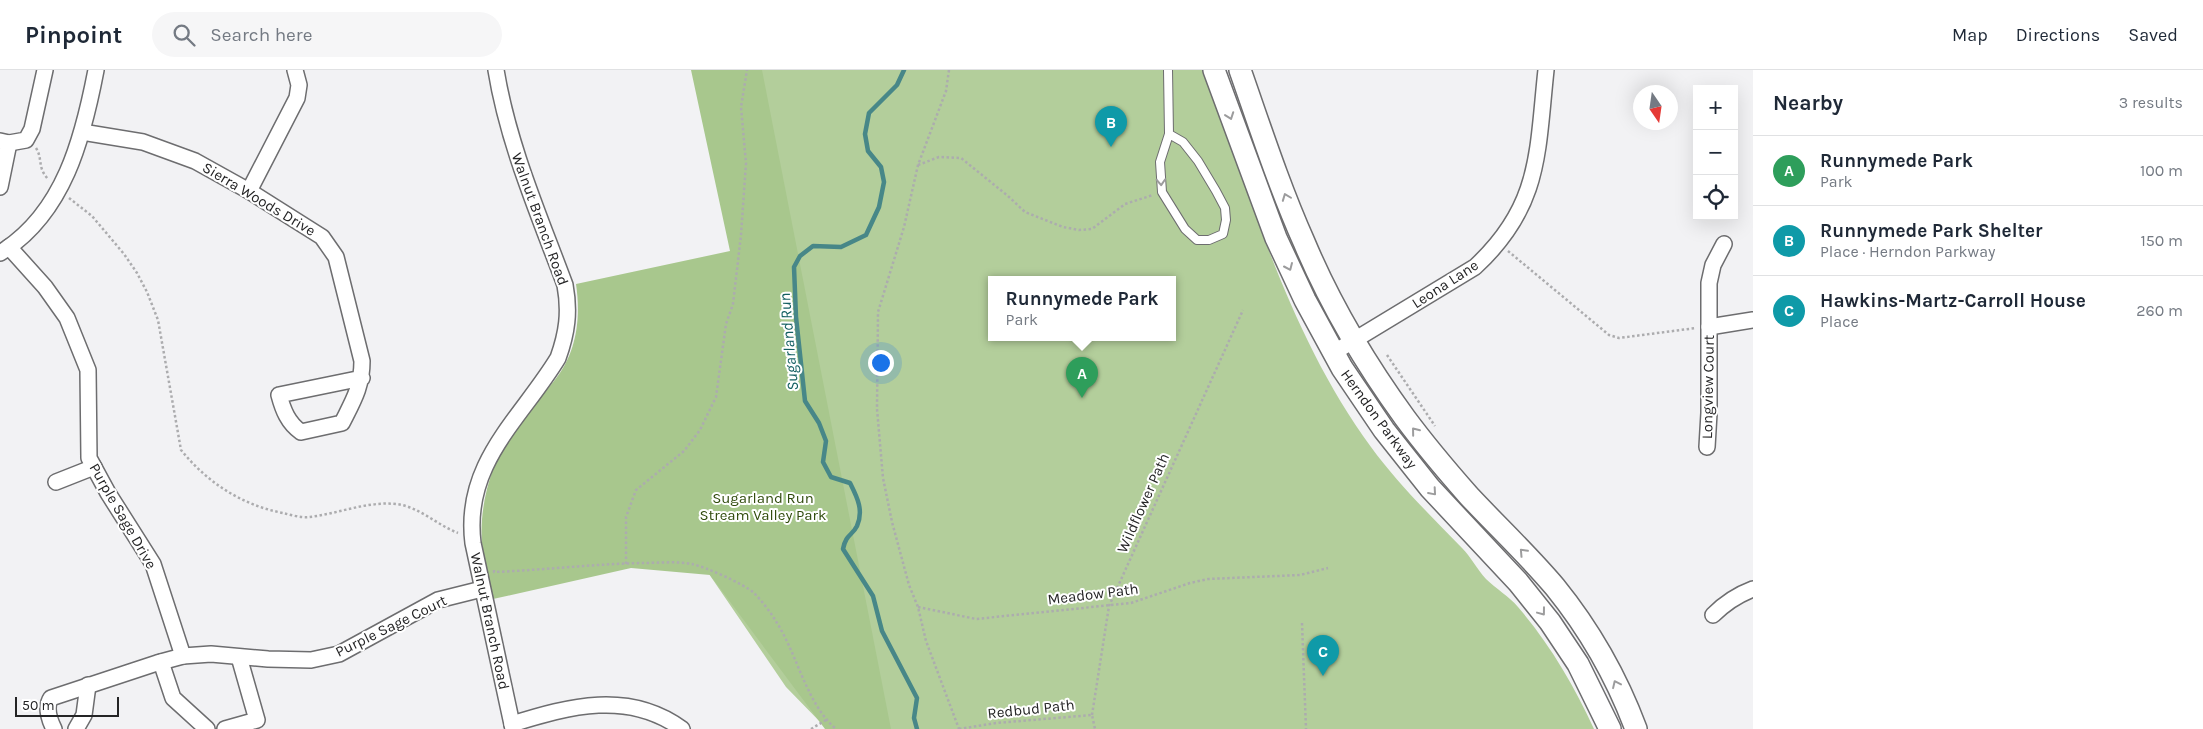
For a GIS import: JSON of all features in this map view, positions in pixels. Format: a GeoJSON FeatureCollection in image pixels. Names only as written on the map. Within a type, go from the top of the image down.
{"type":"FeatureCollection","features":[{"type":"Feature","properties":{"kind":"main road","name":"Herndon Parkway"},"geometry":{"type":"LineString","coordinates":[[1214,70],[1276,238],[1305,300],[1355,388],[1415,470],[1448,509],[1518,582],[1550,622],[1578,664],[1610,729]]}},
{"type":"Feature","properties":{"kind":"main road","name":"Herndon Parkway"},"geometry":{"type":"LineString","coordinates":[[1240,70],[1304,242],[1325,288],[1354,340],[1410,424],[1470,496],[1539,568],[1586,630],[1612,676],[1636,729]]}},
{"type":"Feature","properties":{"kind":"street"},"geometry":{"type":"LineString","coordinates":[[0,187],[4,142],[26,140],[32,129],[46,70]]}},
{"type":"Feature","properties":{"kind":"street"},"geometry":{"type":"LineString","coordinates":[[4,250],[33,224],[60,190],[82,132],[96,70]]}},
{"type":"Feature","properties":{"kind":"street"},"geometry":{"type":"LineString","coordinates":[[249,191],[297,98],[299,85],[295,70]]}},
{"type":"Feature","properties":{"kind":"street","name":"Walnut Branch Road"},"geometry":{"type":"LineString","coordinates":[[496,70],[510,136],[565,285],[568,303],[568,322],[558,358],[496,445],[484,467],[476,490],[472,512],[472,535],[482,589],[513,726]]}},
{"type":"Feature","properties":{"kind":"street","name":"Leona Lane"},"geometry":{"type":"LineString","coordinates":[[1334,353],[1475,267],[1499,243],[1521,210],[1536,166],[1546,70]]}},
{"type":"Feature","properties":{"kind":"street","name":"Sierra Woods Drive"},"geometry":{"type":"LineString","coordinates":[[82,132],[143,142],[194,161],[249,191],[322,237],[336,257],[362,361],[362,378],[358,391],[342,423],[301,432],[293,426],[282,408],[279,395],[362,378]]}},
{"type":"Feature","properties":{"kind":"street","name":"Longview Court"},"geometry":{"type":"LineString","coordinates":[[1707,447],[1710,413],[1709,284],[1713,266],[1724,244]]}},
{"type":"Feature","properties":{"kind":"street","name":"Purple Sage Drive"},"geometry":{"type":"LineString","coordinates":[[4,250],[45,286],[67,318],[88,370],[89,458],[153,564],[183,656]]}},
{"type":"Feature","properties":{"kind":"street"},"geometry":{"type":"LineString","coordinates":[[1710,327],[1753,320]]}},
{"type":"Feature","properties":{"kind":"street"},"geometry":{"type":"LineString","coordinates":[[56,482],[94,467]]}},
{"type":"Feature","properties":{"kind":"street","name":"Purple Sage Court"},"geometry":{"type":"LineString","coordinates":[[54,729],[48,710],[48,703],[51,698],[88,685],[183,656],[212,654],[310,660],[339,654],[438,600],[482,589]]}},
{"type":"Feature","properties":{"kind":"street"},"geometry":{"type":"LineString","coordinates":[[1713,615],[1737,595],[1753,590]]}},
{"type":"Feature","properties":{"kind":"street"},"geometry":{"type":"LineString","coordinates":[[225,729],[257,720],[239,657]]}},
{"type":"Feature","properties":{"kind":"street"},"geometry":{"type":"LineString","coordinates":[[161,662],[173,698],[207,729]]}},
{"type":"Feature","properties":{"kind":"street"},"geometry":{"type":"LineString","coordinates":[[76,729],[84,716],[88,685]]}},
{"type":"Feature","properties":{"kind":"street"},"geometry":{"type":"LineString","coordinates":[[513,726],[580,706],[617,705],[659,716],[682,729]]}},
{"type":"Feature","properties":{"kind":"lane"},"geometry":{"type":"LineString","coordinates":[[1168,70],[1169,134],[1160,162],[1162,192],[1185,228],[1197,240],[1209,240],[1223,234],[1226,220],[1224,208],[1216,191],[1198,161],[1183,142],[1169,134]]}},
{"type":"Feature","properties":{"kind":"path"},"geometry":{"type":"LineString","coordinates":[[626,564],[626,517],[636,490],[684,451],[700,430],[716,397],[726,324],[733,304],[741,242],[746,163],[741,108],[746,70]]}},
{"type":"Feature","properties":{"kind":"path"},"geometry":{"type":"LineString","coordinates":[[949,70],[946,91],[918,165],[904,227],[878,312],[877,409],[882,478],[906,576],[918,607],[926,641],[959,729]]}},
{"type":"Feature","properties":{"kind":"path"},"geometry":{"type":"LineString","coordinates":[[26,140],[35,145],[39,153],[39,164],[45,176],[92,216],[137,273],[158,320],[181,450],[213,483],[242,500],[277,512],[307,517],[377,504],[398,504],[419,512],[443,527],[460,534]]}},
{"type":"Feature","properties":{"kind":"path"},"geometry":{"type":"LineString","coordinates":[[918,165],[940,157],[961,158],[1025,212],[1063,227],[1078,230],[1092,229],[1125,204],[1162,192]]}},
{"type":"Feature","properties":{"kind":"path"},"geometry":{"type":"LineString","coordinates":[[1499,243],[1609,335],[1619,338],[1710,327]]}},
{"type":"Feature","properties":{"kind":"path","name":"Wildflower Path"},"geometry":{"type":"LineString","coordinates":[[1092,715],[1109,606],[1244,310]]}},
{"type":"Feature","properties":{"kind":"path"},"geometry":{"type":"LineString","coordinates":[[494,572],[626,564],[692,564],[722,576],[753,592],[765,606],[778,624],[826,720],[836,729]]}},
{"type":"Feature","properties":{"kind":"path","name":"Meadow Path"},"geometry":{"type":"LineString","coordinates":[[918,607],[976,619],[1131,604],[1190,582],[1208,578],[1300,575],[1328,568]]}},
{"type":"Feature","properties":{"kind":"path"},"geometry":{"type":"LineString","coordinates":[[1302,623],[1306,729]]}},
{"type":"Feature","properties":{"kind":"path","name":"Redbud Path"},"geometry":{"type":"LineString","coordinates":[[959,729],[996,723],[1092,715],[1095,729]]}},
{"type":"Feature","properties":{"kind":"path"},"geometry":{"type":"LineString","coordinates":[[811,729],[826,720]]}},
{"type":"Feature","properties":{"kind":"green space","name":"Sugarland Run Stream Valley Park"},"geometry":{"type":"Polygon","coordinates":[[[691,70],[762,70],[891,729],[825,729],[710,575],[631,568],[493,599],[483,551],[482,536],[482,521],[487,490],[496,460],[510,434],[554,381],[568,359],[576,335],[578,310],[576,284],[730,251],[691,70]]]}},
{"type":"Feature","properties":{"kind":"green space","name":"Sugarland Run Stream Valley Park"},"geometry":{"type":"Polygon","coordinates":[[[727,70],[1205,70],[1274,265],[1317,359],[1342,404],[1392,474],[1465,552],[1486,579],[1514,603],[1540,635],[1578,696],[1594,729],[827,729],[786,687],[694,552],[730,251],[727,70]]]}},
{"type":"Feature","properties":{"kind":"waterway","name":"Sugarland Run"},"geometry":{"type":"LineString","coordinates":[[904,70],[897,85],[869,113],[865,134],[868,151],[881,167],[884,182],[879,207],[866,235],[841,247],[813,246],[800,256],[794,267],[796,317],[805,401],[819,423],[826,441],[823,462],[831,477],[850,483],[860,509],[857,526],[847,538],[843,549],[873,596],[882,631],[917,698],[914,718],[917,729]]}},
{"type":"Feature","properties":{"kind":"place","name":"Runnymede Park Shelter"},"geometry":{"type":"Point","coordinates":[1111,147]}},
{"type":"Feature","properties":{"kind":"place","name":"Runnymede Park"},"geometry":{"type":"Point","coordinates":[1082,398]}},
{"type":"Feature","properties":{"kind":"place","name":"Hawkins-Martz-Carroll House"},"geometry":{"type":"Point","coordinates":[1323,676]}}]}
